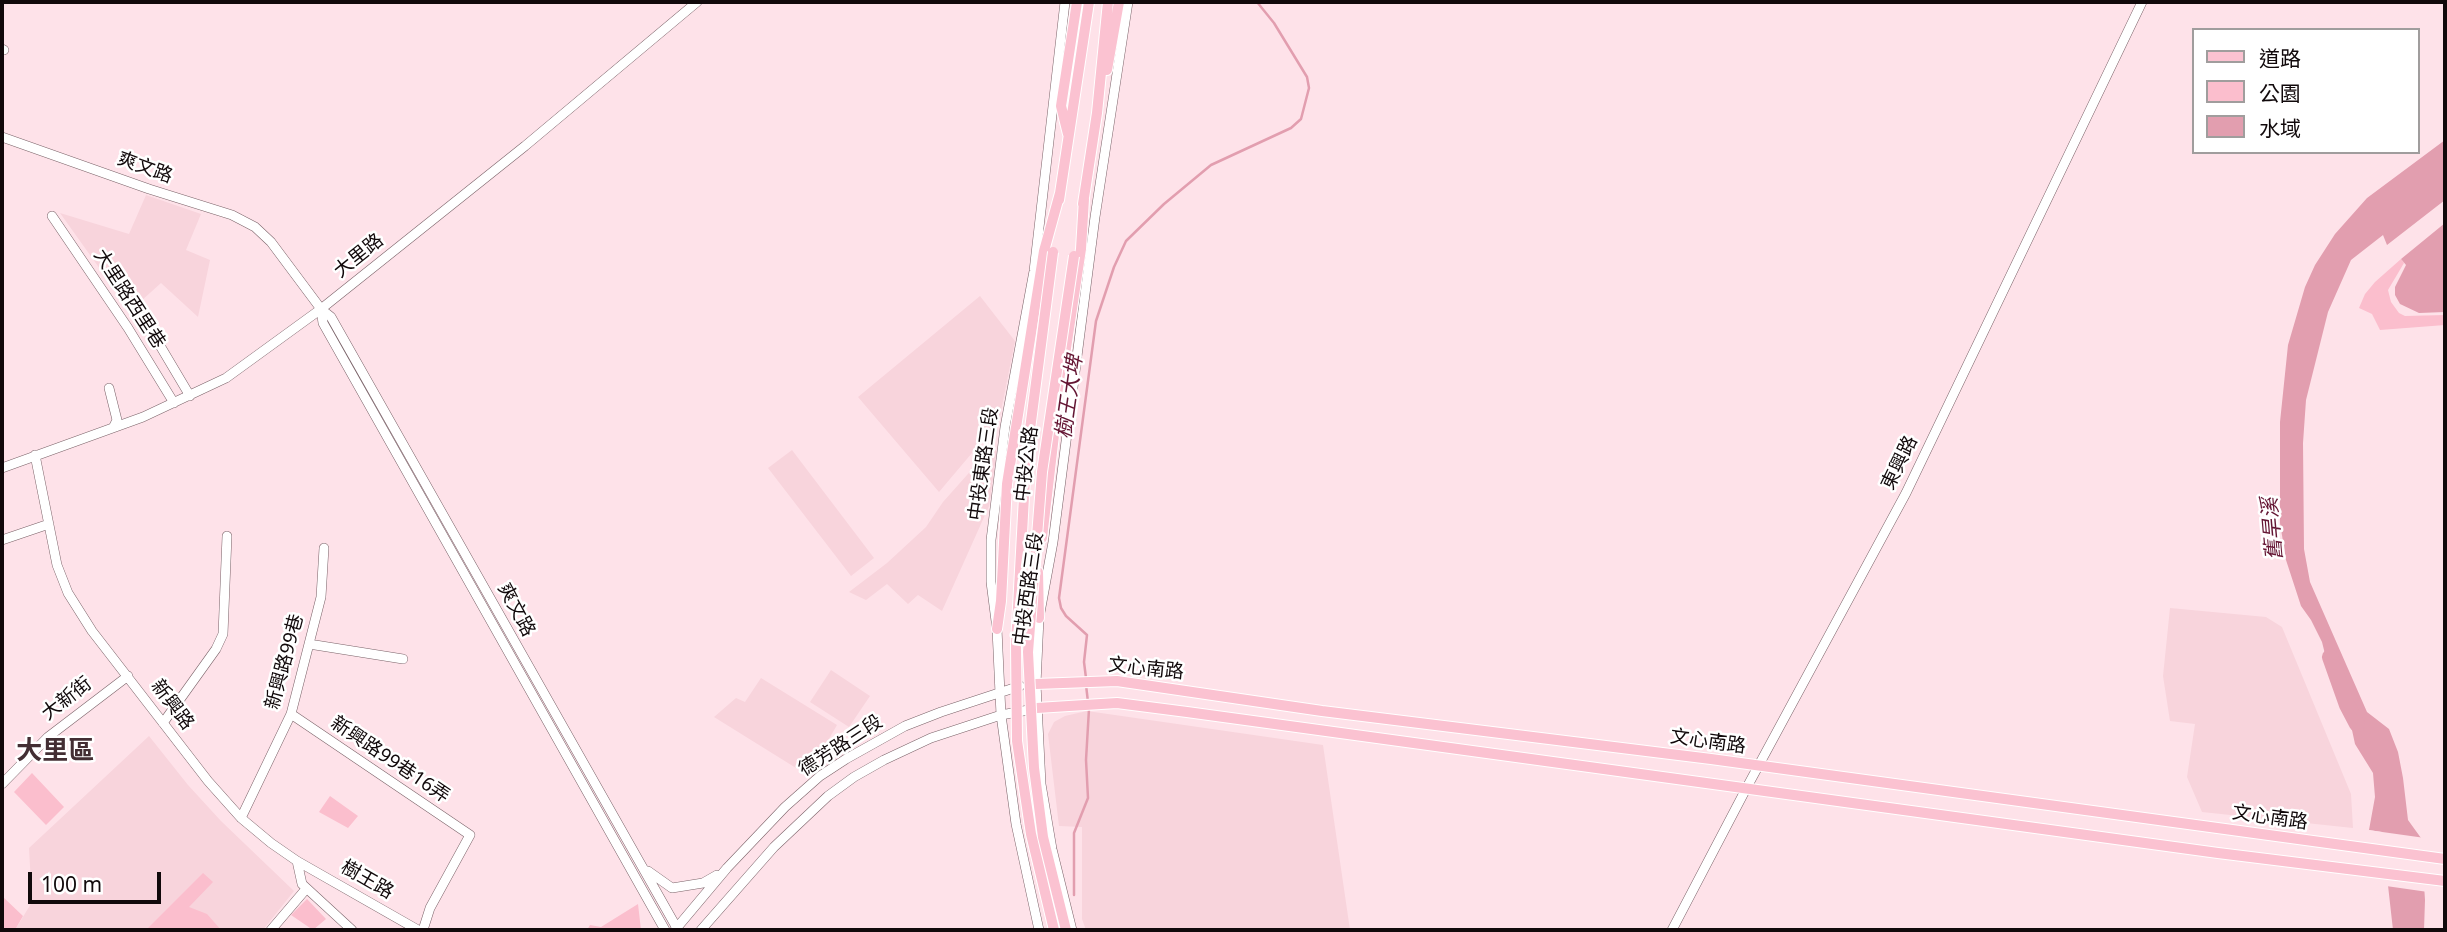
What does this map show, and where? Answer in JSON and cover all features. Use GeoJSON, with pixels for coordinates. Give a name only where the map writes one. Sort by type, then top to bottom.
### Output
{"type":"FeatureCollection","features":[{"type":"Feature","properties":{"kind":"main road"},"geometry":{"type":"LineString","coordinates":[[1070,140],[1061,106],[1077,2]]}},
{"type":"Feature","properties":{"kind":"main road","name":"中投公路"},"geometry":{"type":"LineString","coordinates":[[1066,930],[1043,837],[1034,768],[1028,652],[1042,472],[1097,113],[1108,2]]}},
{"type":"Feature","properties":{"kind":"main road"},"geometry":{"type":"LineString","coordinates":[[1097,113],[1119,2]]}},
{"type":"Feature","properties":{"kind":"main road","name":"中投公路"},"geometry":{"type":"LineString","coordinates":[[1054,930],[1031,834],[1017,741],[1016,657],[1026,460],[1060,193],[1088,7]]}},
{"type":"Feature","properties":{"kind":"main road"},"geometry":{"type":"LineString","coordinates":[[997,629],[1007,484],[1044,251],[1060,193]]}},
{"type":"Feature","properties":{"kind":"main road"},"geometry":{"type":"LineString","coordinates":[[1038,618],[1038,565],[1058,401],[1081,249],[1084,199]]}},
{"type":"Feature","properties":{"kind":"main road","name":"文心南路"},"geometry":{"type":"LineString","coordinates":[[1036,684],[1117,681],[2443,858]]}},
{"type":"Feature","properties":{"kind":"main road","name":"文心南路"},"geometry":{"type":"LineString","coordinates":[[1037,709],[1117,703],[2441,881]]}},
{"type":"Feature","properties":{"kind":"street","name":"大里路"},"geometry":{"type":"LineString","coordinates":[[2,468],[174,403],[226,378],[321,309],[525,146],[696,2]]}},
{"type":"Feature","properties":{"kind":"street","name":"中投東路三段"},"geometry":{"type":"LineString","coordinates":[[1039,930],[1016,824],[998,693],[991,540],[1005,427],[1034,271],[1065,2]]}},
{"type":"Feature","properties":{"kind":"street","name":"中投西路三段"},"geometry":{"type":"LineString","coordinates":[[1072,930],[1052,849],[1043,797],[1036,684],[1038,618],[1053,542],[1095,217],[1128,2]]}},
{"type":"Feature","properties":{"kind":"street","name":"東興路"},"geometry":{"type":"LineString","coordinates":[[1672,930],[1906,493],[2142,2]]}},
{"type":"Feature","properties":{"kind":"street","name":"爽文路"},"geometry":{"type":"LineString","coordinates":[[2,137],[245,221],[271,242],[321,309],[331,317],[677,929]]}},
{"type":"Feature","properties":{"kind":"street","name":"大里路西里巷"},"geometry":{"type":"LineString","coordinates":[[52,216],[128,328],[174,403]]}},
{"type":"Feature","properties":{"kind":"street","name":"爽文路"},"geometry":{"type":"LineString","coordinates":[[321,309],[323,323],[666,930]]}},
{"type":"Feature","properties":{"kind":"street"},"geometry":{"type":"LineString","coordinates":[[144,317],[190,396]]}},
{"type":"Feature","properties":{"kind":"street"},"geometry":{"type":"LineString","coordinates":[[109,388],[117,420],[114,426]]}},
{"type":"Feature","properties":{"kind":"street","name":"新興路"},"geometry":{"type":"LineString","coordinates":[[36,455],[59,572],[68,593],[88,624],[208,781],[262,837],[297,861]]}},
{"type":"Feature","properties":{"kind":"street"},"geometry":{"type":"LineString","coordinates":[[2,540],[49,524]]}},
{"type":"Feature","properties":{"kind":"street"},"geometry":{"type":"LineString","coordinates":[[163,723],[216,649],[223,634],[227,536]]}},
{"type":"Feature","properties":{"kind":"street","name":"新興路99巷"},"geometry":{"type":"LineString","coordinates":[[241,818],[291,714],[321,597],[324,548]]}},
{"type":"Feature","properties":{"kind":"street"},"geometry":{"type":"LineString","coordinates":[[309,644],[403,659]]}},
{"type":"Feature","properties":{"kind":"street","name":"大新街"},"geometry":{"type":"LineString","coordinates":[[2,783],[48,737],[128,676]]}},
{"type":"Feature","properties":{"kind":"street","name":"德芳路三段"},"geometry":{"type":"LineString","coordinates":[[677,929],[727,868],[785,807],[820,776],[905,726],[998,693],[1036,684]]}},
{"type":"Feature","properties":{"kind":"street","name":"德芳路三段"},"geometry":{"type":"LineString","coordinates":[[701,930],[774,847],[828,796],[884,760],[931,738],[1001,715],[1037,709]]}},
{"type":"Feature","properties":{"kind":"street","name":"新興路99巷16弄"},"geometry":{"type":"LineString","coordinates":[[291,714],[470,835],[421,930]]}},
{"type":"Feature","properties":{"kind":"street"},"geometry":{"type":"LineString","coordinates":[[297,861],[306,889],[352,930]]}},
{"type":"Feature","properties":{"kind":"street","name":"樹王路"},"geometry":{"type":"LineString","coordinates":[[297,861],[421,930]]}},
{"type":"Feature","properties":{"kind":"street"},"geometry":{"type":"LineString","coordinates":[[644,867],[672,888],[703,883],[727,868]]}},
{"type":"Feature","properties":{"kind":"street"},"geometry":{"type":"LineString","coordinates":[[271,930],[306,889]]}},
{"type":"Feature","properties":{"kind":"shaded area"},"geometry":{"type":"Polygon","coordinates":[[[146,195],[201,214],[186,250],[210,260],[198,317],[161,283],[130,311],[60,213],[129,234],[146,195]]]}},
{"type":"Feature","properties":{"kind":"shaded area"},"geometry":{"type":"Polygon","coordinates":[[[980,296],[1015,341],[999,421],[939,492],[858,397],[980,296]]]}},
{"type":"Feature","properties":{"kind":"shaded area"},"geometry":{"type":"Polygon","coordinates":[[[991,448],[997,451],[989,506],[942,611],[918,595],[908,604],[887,584],[866,600],[849,592],[887,563],[926,527],[943,502],[991,448]]]}},
{"type":"Feature","properties":{"kind":"shaded area"},"geometry":{"type":"Polygon","coordinates":[[[792,450],[874,558],[851,576],[768,468],[792,450]]]}},
{"type":"Feature","properties":{"kind":"shaded area"},"geometry":{"type":"Polygon","coordinates":[[[2170,608],[2266,617],[2282,627],[2351,794],[2353,828],[2202,812],[2187,777],[2195,724],[2170,721],[2163,676],[2170,608]]]}},
{"type":"Feature","properties":{"kind":"shaded area"},"geometry":{"type":"Polygon","coordinates":[[[831,670],[870,696],[849,727],[810,702],[831,670]]]}},
{"type":"Feature","properties":{"kind":"shaded area"},"geometry":{"type":"Polygon","coordinates":[[[761,678],[837,725],[822,751],[796,768],[714,717],[736,698],[745,702],[761,678]]]}},
{"type":"Feature","properties":{"kind":"shaded area"},"geometry":{"type":"Polygon","coordinates":[[[1087,711],[1323,745],[1350,930],[1086,930],[1082,919],[1082,827],[1059,826],[1048,734],[1054,722],[1065,716],[1087,711]]]}},
{"type":"Feature","properties":{"kind":"shaded area"},"geometry":{"type":"Polygon","coordinates":[[[149,736],[221,821],[294,891],[263,930],[15,930],[32,902],[29,848],[149,736]]]}},
{"type":"Feature","properties":{"kind":"green space"},"geometry":{"type":"Polygon","coordinates":[[[2401,259],[2404,263],[2388,290],[2391,302],[2399,313],[2405,316],[2445,315],[2445,325],[2380,330],[2372,314],[2359,308],[2365,294],[2375,282],[2401,259]]]}},
{"type":"Feature","properties":{"kind":"green space"},"geometry":{"type":"Polygon","coordinates":[[[32,773],[64,807],[46,825],[14,792],[32,773]]]}},
{"type":"Feature","properties":{"kind":"green space"},"geometry":{"type":"Polygon","coordinates":[[[330,796],[358,816],[348,828],[319,812],[330,796]]]}},
{"type":"Feature","properties":{"kind":"green space"},"geometry":{"type":"Polygon","coordinates":[[[203,873],[213,882],[189,907],[207,914],[221,930],[146,930],[203,873]]]}},
{"type":"Feature","properties":{"kind":"green space"},"geometry":{"type":"Polygon","coordinates":[[[2,896],[23,916],[15,930],[2,930],[2,896]]]}},
{"type":"Feature","properties":{"kind":"green space"},"geometry":{"type":"Polygon","coordinates":[[[307,899],[326,919],[313,930],[291,915],[307,899]]]}},
{"type":"Feature","properties":{"kind":"green space"},"geometry":{"type":"Polygon","coordinates":[[[638,904],[641,930],[587,930],[590,925],[601,927],[638,904]]]}},
{"type":"Feature","properties":{"kind":"water","name":"舊旱溪"},"geometry":{"type":"Polygon","coordinates":[[[2445,140],[2445,200],[2387,245],[2383,235],[2351,260],[2328,312],[2306,400],[2303,443],[2304,549],[2310,582],[2367,712],[2389,729],[2398,752],[2408,820],[2421,838],[2424,930],[2393,930],[2382,832],[2369,830],[2375,797],[2373,773],[2355,744],[2343,688],[2326,658],[2322,642],[2311,620],[2301,606],[2286,560],[2280,523],[2280,422],[2288,345],[2305,287],[2315,265],[2335,234],[2367,198],[2445,140]]]}},
{"type":"Feature","properties":{"kind":"water"},"geometry":{"type":"Polygon","coordinates":[[[2445,223],[2445,312],[2419,313],[2400,304],[2395,295],[2395,287],[2406,265],[2401,259],[2445,223]]]}},
{"type":"Feature","properties":{"kind":"pier"},"geometry":{"type":"Polygon","coordinates":[[[2368,830],[2425,838],[2428,892],[2386,886],[2379,835],[2368,833],[2368,830]]]}},
{"type":"Feature","properties":{"kind":"waterway","name":"樹王大埤"},"geometry":{"type":"LineString","coordinates":[[1086,678],[1084,662],[1087,635],[1066,616],[1059,598],[1096,321],[1114,267],[1126,241],[1164,204],[1211,165],[1291,128],[1301,119],[1309,88],[1307,77],[1274,23],[1257,2]]}},
{"type":"Feature","properties":{"kind":"waterway","name":"舊旱溪"},"geometry":{"type":"LineString","coordinates":[[2330,657],[2347,705],[2357,724]]}},
{"type":"Feature","properties":{"kind":"waterway","name":"樹王大埤"},"geometry":{"type":"LineString","coordinates":[[1086,685],[1088,702]]}},
{"type":"Feature","properties":{"kind":"waterway","name":"樹王大埤"},"geometry":{"type":"LineString","coordinates":[[1074,895],[1074,833],[1088,798],[1086,760],[1089,709]]}},
{"type":"Feature","properties":{"kind":"district","name":"大里區"},"geometry":{"type":"Point","coordinates":[55,752]}}]}
